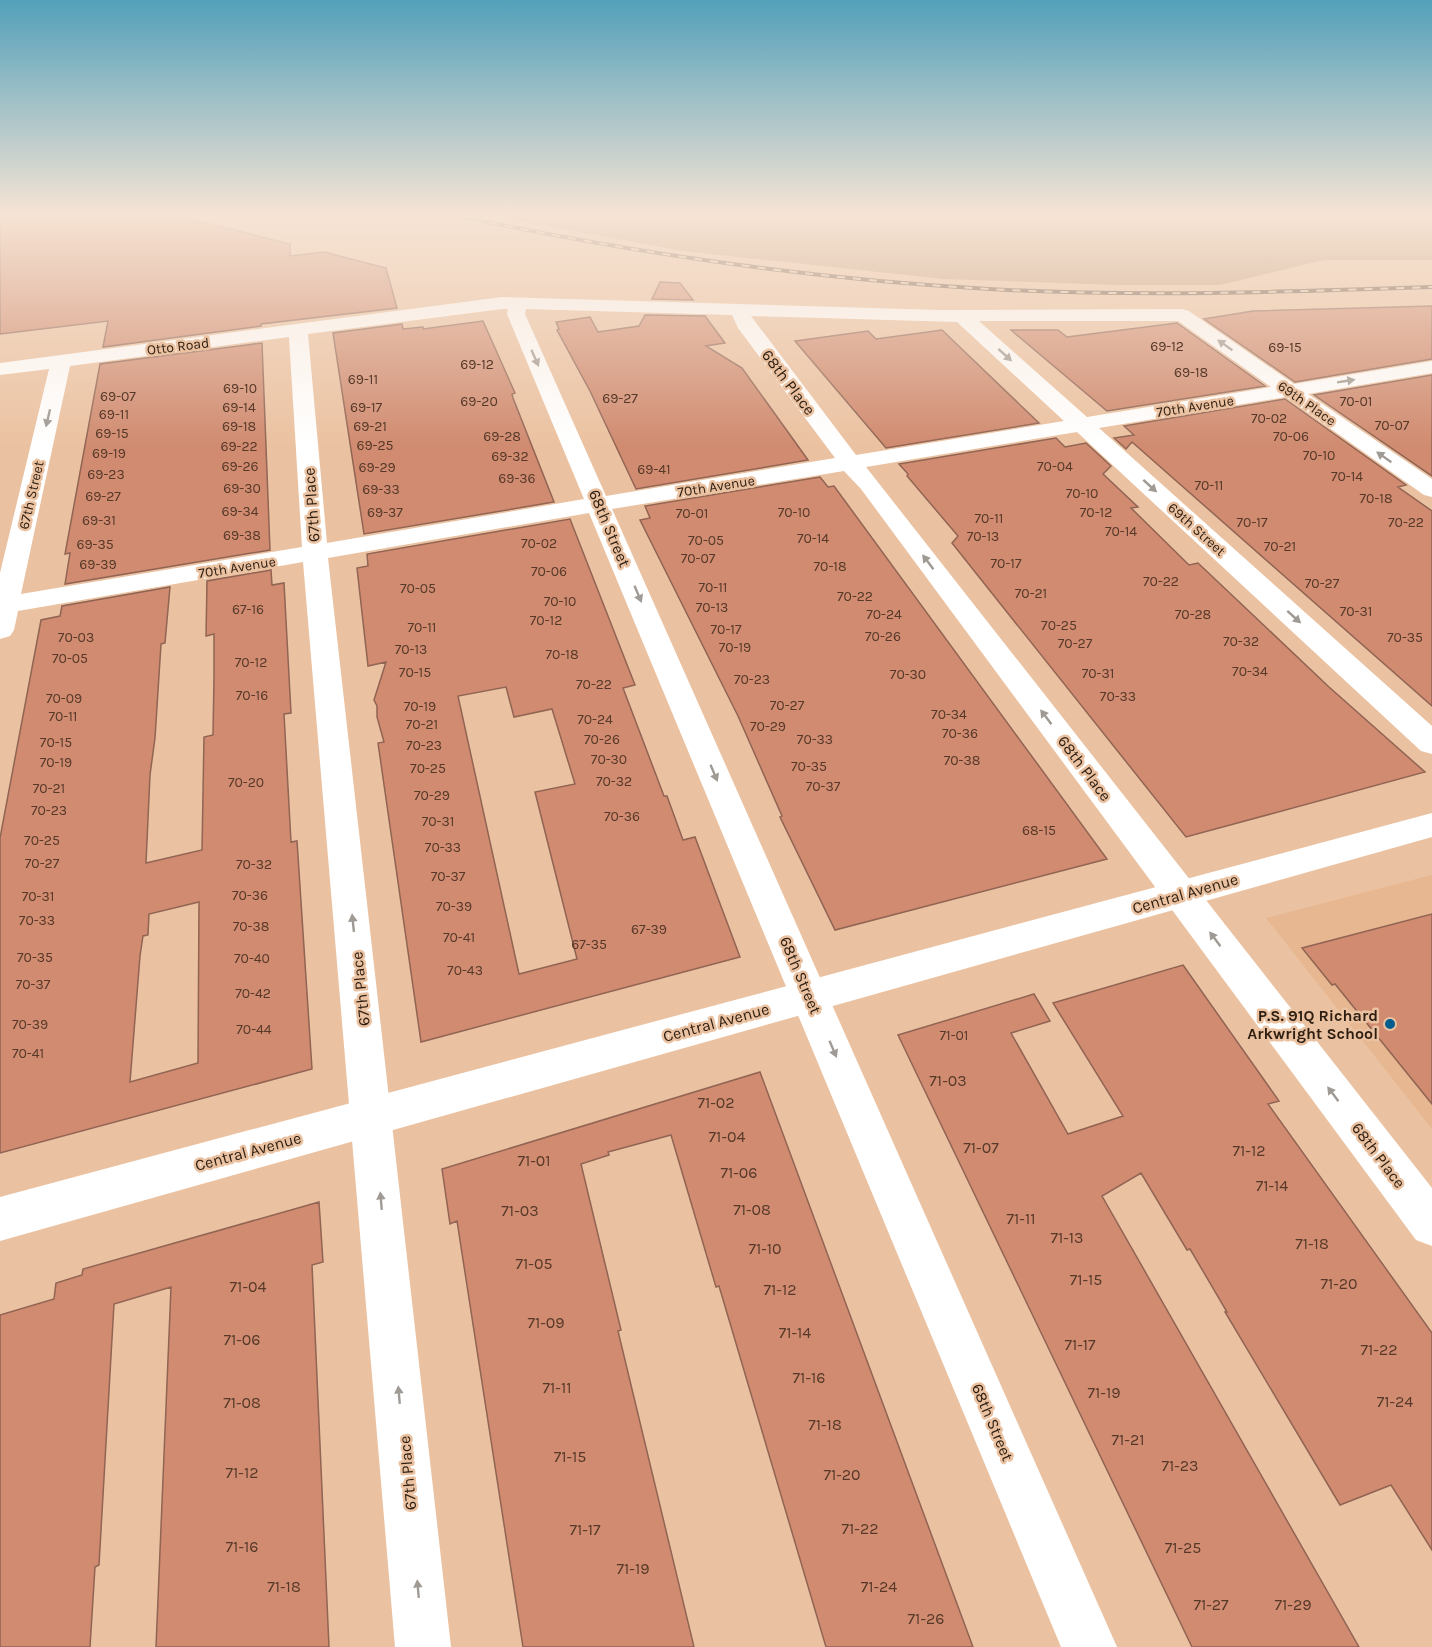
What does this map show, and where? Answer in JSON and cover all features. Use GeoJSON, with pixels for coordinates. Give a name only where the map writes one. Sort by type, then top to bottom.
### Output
{"type":"FeatureCollection","features":[{"type":"Feature","properties":{"kind":"street","name":"Otto Road"},"geometry":{"type":"LineString","coordinates":[[0,369],[488,304],[962,316],[1182,315]]}},
{"type":"Feature","properties":{"kind":"street","name":"68th Street"},"geometry":{"type":"LineString","coordinates":[[518,304],[516,314],[1089,1647]]}},
{"type":"Feature","properties":{"kind":"street","name":"68th Place"},"geometry":{"type":"LineString","coordinates":[[739,311],[743,321],[851,464],[1432,1224]]}},
{"type":"Feature","properties":{"kind":"street","name":"69th Place"},"geometry":{"type":"LineString","coordinates":[[1182,315],[1432,490]]}},
{"type":"Feature","properties":{"kind":"street","name":"69th Street"},"geometry":{"type":"LineString","coordinates":[[962,316],[1432,743]]}},
{"type":"Feature","properties":{"kind":"street","name":"67th Place"},"geometry":{"type":"LineString","coordinates":[[298,331],[315,554],[373,1117],[423,1647]]}},
{"type":"Feature","properties":{"kind":"street","name":"67th Street"},"geometry":{"type":"LineString","coordinates":[[0,630],[3,606],[62,361]]}},
{"type":"Feature","properties":{"kind":"street","name":"70th Avenue"},"geometry":{"type":"LineString","coordinates":[[3,606],[599,504],[1432,367]]}},
{"type":"Feature","properties":{"kind":"street","name":"Central Avenue"},"geometry":{"type":"LineString","coordinates":[[0,1219],[1432,825]]}},
{"type":"Feature","properties":{"kind":"shaded area","name":"P.S. 91Q Richard Arkwright School"},"geometry":{"type":"Polygon","coordinates":[[[1432,875],[1432,1129],[1266,918],[1432,875]]]}},
{"type":"Feature","properties":{"kind":"building"},"geometry":{"type":"Polygon","coordinates":[[[0,293],[393,293],[397,308],[261,324],[261,326],[103,347],[108,321],[0,334],[0,293]]]}},
{"type":"Feature","properties":{"kind":"building"},"geometry":{"type":"Polygon","coordinates":[[[655,293],[688,293],[693,300],[652,299],[655,293]]]}},
{"type":"Feature","properties":{"kind":"building"},"geometry":{"type":"Polygon","coordinates":[[[1432,306],[1432,359],[1295,382],[1204,319],[1253,311],[1432,306]]]}},
{"type":"Feature","properties":{"kind":"building"},"geometry":{"type":"Polygon","coordinates":[[[645,315],[705,316],[725,343],[706,346],[742,368],[808,460],[636,489],[590,391],[557,330],[559,329],[556,322],[590,317],[598,332],[639,326],[645,315]]]}},
{"type":"Feature","properties":{"kind":"building"},"geometry":{"type":"Polygon","coordinates":[[[483,321],[515,393],[512,394],[513,398],[554,502],[364,534],[333,333],[402,324],[403,329],[423,327],[423,329],[483,321]]]}},
{"type":"Feature","properties":{"kind":"building"},"geometry":{"type":"Polygon","coordinates":[[[1177,323],[1265,386],[1107,411],[1011,330],[1058,330],[1067,337],[1177,323]]]}},
{"type":"Feature","properties":{"kind":"building"},"geometry":{"type":"Polygon","coordinates":[[[942,330],[1039,423],[886,448],[795,341],[868,331],[876,339],[942,330]]]}},
{"type":"Feature","properties":{"kind":"building"},"geometry":{"type":"Polygon","coordinates":[[[262,343],[270,550],[65,584],[70,553],[65,554],[100,364],[262,343]]]}},
{"type":"Feature","properties":{"kind":"building"},"geometry":{"type":"Polygon","coordinates":[[[1432,375],[1432,476],[1314,395],[1432,375]]]}},
{"type":"Feature","properties":{"kind":"building"},"geometry":{"type":"Polygon","coordinates":[[[1285,399],[1406,485],[1398,487],[1432,511],[1432,706],[1132,442],[1126,449],[1114,438],[1134,435],[1124,426],[1285,399]]]}},
{"type":"Feature","properties":{"kind":"building"},"geometry":{"type":"Polygon","coordinates":[[[1056,438],[1065,447],[1086,443],[1111,466],[1103,474],[1138,507],[1131,508],[1189,565],[1198,563],[1329,687],[1425,772],[1186,837],[952,543],[958,536],[899,464],[1056,438]]]}},
{"type":"Feature","properties":{"kind":"building"},"geometry":{"type":"Polygon","coordinates":[[[820,477],[828,487],[834,486],[1107,859],[835,930],[780,817],[782,816],[738,716],[640,520],[650,518],[645,506],[820,477]]]}},
{"type":"Feature","properties":{"kind":"building"},"geometry":{"type":"Polygon","coordinates":[[[570,519],[635,685],[623,688],[664,796],[667,796],[683,840],[695,837],[740,957],[421,1042],[378,743],[384,742],[374,700],[386,662],[368,666],[357,568],[368,566],[367,554],[570,519]],[[506,687],[458,696],[519,974],[577,959],[535,792],[575,784],[552,709],[514,717],[506,687]]]}},
{"type":"Feature","properties":{"kind":"building"},"geometry":{"type":"Polygon","coordinates":[[[271,570],[272,585],[284,583],[291,713],[284,714],[291,842],[297,841],[312,1069],[0,1153],[0,838],[41,620],[60,616],[62,606],[170,587],[165,643],[161,644],[155,738],[150,775],[146,863],[202,850],[204,737],[213,735],[214,634],[206,636],[207,581],[271,570]],[[199,902],[149,914],[148,935],[143,936],[140,956],[130,1082],[198,1063],[199,902]]]}},
{"type":"Feature","properties":{"kind":"building"},"geometry":{"type":"Polygon","coordinates":[[[1432,914],[1432,1104],[1335,984],[1332,985],[1302,948],[1432,914]]]}},
{"type":"Feature","properties":{"kind":"building"},"geometry":{"type":"Polygon","coordinates":[[[1183,965],[1279,1101],[1268,1104],[1432,1333],[1432,1550],[1391,1485],[1340,1505],[1190,1249],[1187,1250],[1141,1173],[1102,1196],[1359,1647],[1192,1647],[898,1035],[1034,994],[1050,1021],[1011,1033],[1068,1134],[1123,1116],[1053,1003],[1183,965]]]}},
{"type":"Feature","properties":{"kind":"building"},"geometry":{"type":"Polygon","coordinates":[[[760,1072],[973,1647],[826,1647],[719,1286],[716,1287],[671,1135],[608,1152],[609,1155],[581,1164],[621,1330],[618,1331],[694,1647],[523,1647],[457,1221],[450,1224],[442,1169],[760,1072]]]}},
{"type":"Feature","properties":{"kind":"building"},"geometry":{"type":"Polygon","coordinates":[[[319,1202],[323,1262],[312,1265],[329,1647],[156,1647],[171,1287],[114,1304],[99,1565],[95,1567],[90,1647],[0,1647],[0,1315],[54,1299],[56,1283],[82,1275],[83,1269],[319,1202]]]}},
{"type":"Feature","properties":{"kind":"railway"},"geometry":{"type":"LineString","coordinates":[[1096,293],[1171,293]]}},
{"type":"Feature","properties":{"kind":"place","name":"P.S. 91Q Richard Arkwright School"},"geometry":{"type":"Point","coordinates":[1390,1024]}}]}
